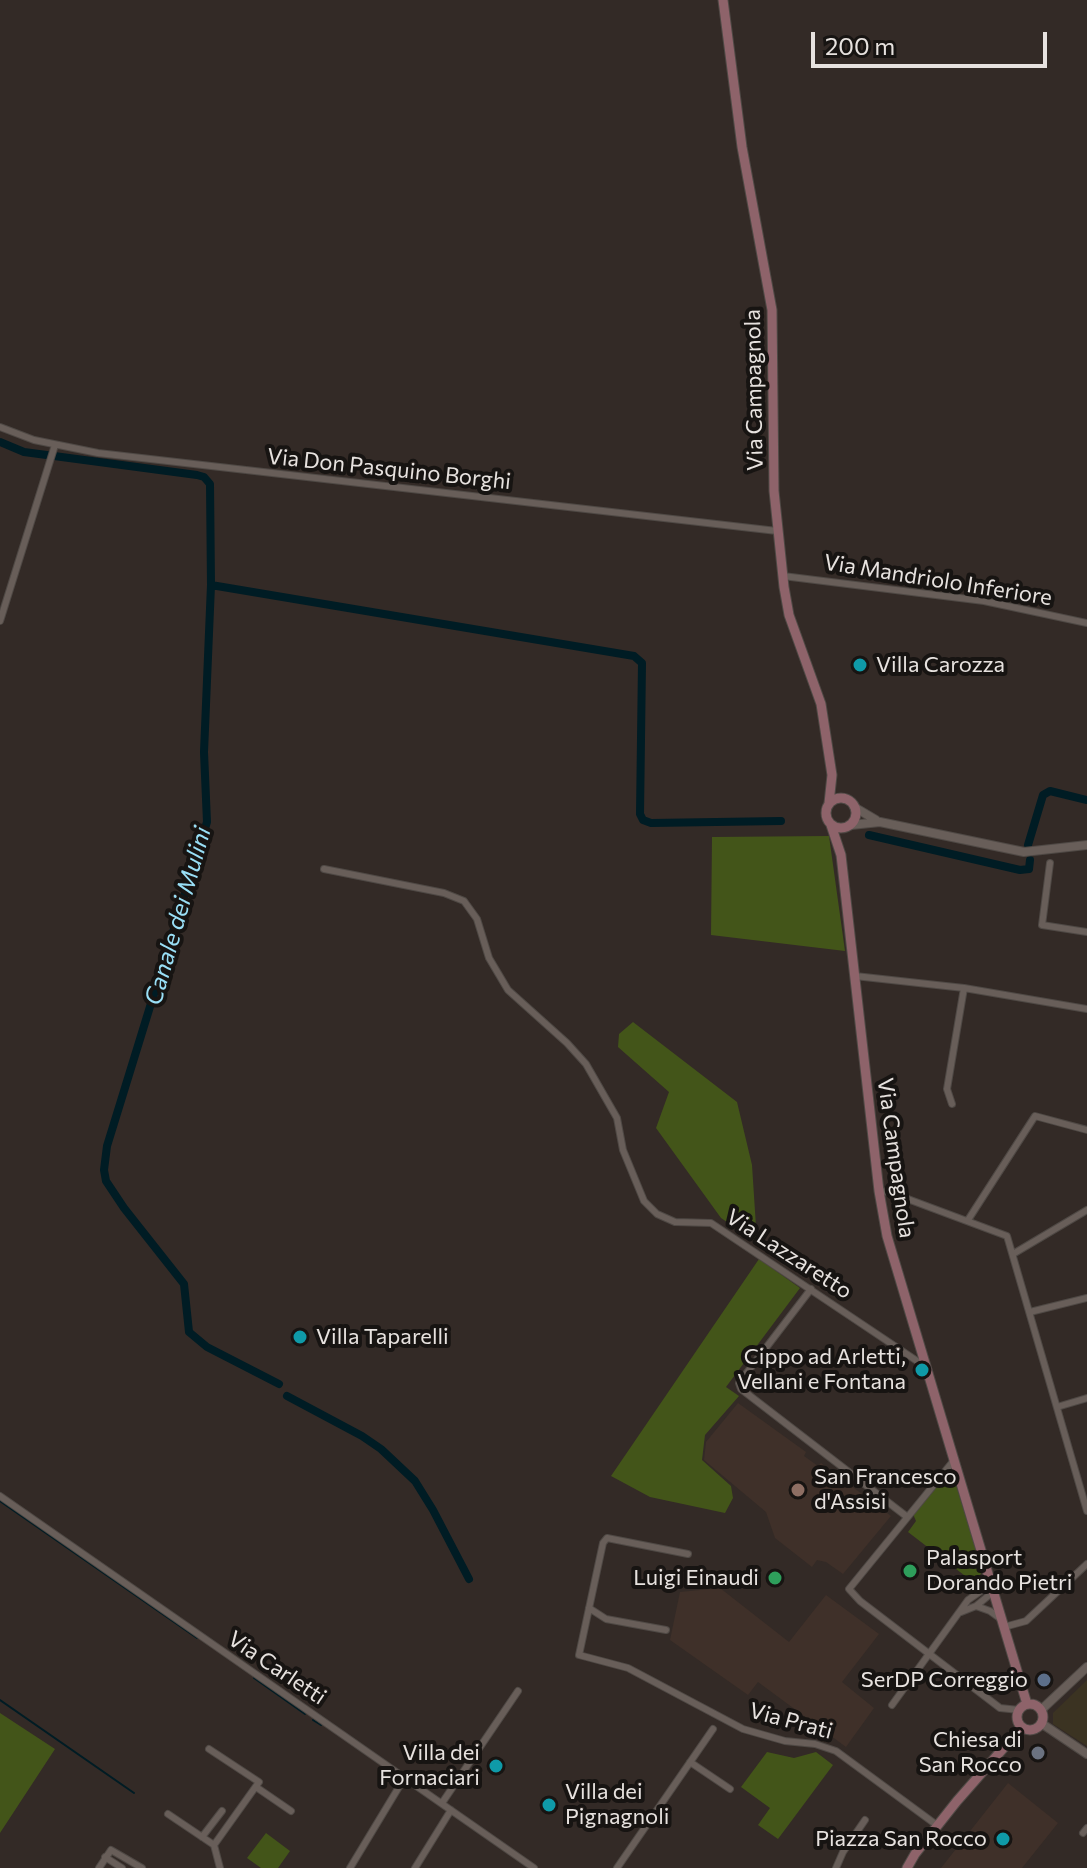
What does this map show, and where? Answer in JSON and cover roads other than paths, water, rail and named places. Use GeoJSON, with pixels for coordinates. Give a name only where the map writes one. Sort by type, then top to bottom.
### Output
{"type":"FeatureCollection","features":[{"type":"Feature","properties":{"kind":"main road","name":"Via Campagnola"},"geometry":{"type":"LineString","coordinates":[[723,0],[742,147],[772,310],[773,470],[782,576],[789,615],[821,704],[832,775],[837,789],[854,807],[855,817],[849,826],[841,855]]}},
{"type":"Feature","properties":{"kind":"main road","name":"Via Campagnola"},"geometry":{"type":"LineString","coordinates":[[832,775],[825,812],[841,855],[879,1191],[887,1236],[992,1588],[1023,1707]]}},
{"type":"Feature","properties":{"kind":"main road"},"geometry":{"type":"LineString","coordinates":[[829,803],[845,799]]}},
{"type":"Feature","properties":{"kind":"main road"},"geometry":{"type":"LineString","coordinates":[[831,825],[839,828],[849,826]]}},
{"type":"Feature","properties":{"kind":"main road"},"geometry":{"type":"LineString","coordinates":[[1036,1706],[1041,1710],[1041,1723],[1032,1729],[1022,1727],[1017,1719],[1023,1707],[1036,1706]]}},
{"type":"Feature","properties":{"kind":"main road"},"geometry":{"type":"LineString","coordinates":[[907,1868],[915,1854],[1022,1727]]}},
{"type":"Feature","properties":{"kind":"main road"},"geometry":{"type":"LineString","coordinates":[[896,1868],[915,1854]]}},
{"type":"Feature","properties":{"kind":"street","name":"Via Don Pasquino Borghi"},"geometry":{"type":"LineString","coordinates":[[0,427],[55,445],[173,463],[777,531]]}},
{"type":"Feature","properties":{"kind":"street"},"geometry":{"type":"LineString","coordinates":[[0,621],[55,445]]}},
{"type":"Feature","properties":{"kind":"street","name":"Via Mandriolo Inferiore"},"geometry":{"type":"LineString","coordinates":[[782,576],[984,601],[1087,623]]}},
{"type":"Feature","properties":{"kind":"street"},"geometry":{"type":"LineString","coordinates":[[854,807],[880,822],[1024,852],[1087,845]]}},
{"type":"Feature","properties":{"kind":"street"},"geometry":{"type":"LineString","coordinates":[[849,826],[880,822]]}},
{"type":"Feature","properties":{"kind":"street"},"geometry":{"type":"LineString","coordinates":[[1050,863],[1042,925],[1087,932]]}},
{"type":"Feature","properties":{"kind":"street","name":"Via Lazzaretto"},"geometry":{"type":"LineString","coordinates":[[324,869],[444,893],[464,901],[477,919],[489,958],[508,990],[586,1064],[617,1118],[623,1150],[644,1201],[657,1214],[675,1222],[711,1223],[926,1367]]}},
{"type":"Feature","properties":{"kind":"street"},"geometry":{"type":"LineString","coordinates":[[855,976],[964,988],[1087,1009]]}},
{"type":"Feature","properties":{"kind":"street"},"geometry":{"type":"LineString","coordinates":[[952,1104],[947,1089],[964,988]]}},
{"type":"Feature","properties":{"kind":"street"},"geometry":{"type":"LineString","coordinates":[[968,1220],[1035,1116],[1087,1130]]}},
{"type":"Feature","properties":{"kind":"street"},"geometry":{"type":"LineString","coordinates":[[879,1191],[1007,1236],[1057,1407],[1083,1482],[1087,1511]]}},
{"type":"Feature","properties":{"kind":"street"},"geometry":{"type":"LineString","coordinates":[[1013,1254],[1087,1210]]}},
{"type":"Feature","properties":{"kind":"street"},"geometry":{"type":"LineString","coordinates":[[811,1289],[739,1383],[741,1389],[906,1516]]}},
{"type":"Feature","properties":{"kind":"street"},"geometry":{"type":"LineString","coordinates":[[1030,1312],[1087,1298]]}},
{"type":"Feature","properties":{"kind":"street"},"geometry":{"type":"LineString","coordinates":[[1057,1407],[1087,1398]]}},
{"type":"Feature","properties":{"kind":"street"},"geometry":{"type":"LineString","coordinates":[[956,1464],[906,1516],[849,1589],[860,1601],[1000,1708],[1023,1707]]}},
{"type":"Feature","properties":{"kind":"street","name":"Via Carletti"},"geometry":{"type":"LineString","coordinates":[[0,1496],[534,1868]]}},
{"type":"Feature","properties":{"kind":"street"},"geometry":{"type":"LineString","coordinates":[[666,1630],[606,1619],[589,1608],[603,1543],[607,1538],[688,1554]]}},
{"type":"Feature","properties":{"kind":"street"},"geometry":{"type":"LineString","coordinates":[[976,1606],[990,1611],[1002,1623],[1026,1621],[1087,1564]]}},
{"type":"Feature","properties":{"kind":"street"},"geometry":{"type":"LineString","coordinates":[[961,1612],[976,1606],[992,1588]]}},
{"type":"Feature","properties":{"kind":"street"},"geometry":{"type":"LineString","coordinates":[[892,1705],[968,1600],[992,1588]]}},
{"type":"Feature","properties":{"kind":"street","name":"Via Prati"},"geometry":{"type":"LineString","coordinates":[[589,1608],[579,1655],[628,1668],[743,1729],[836,1751],[938,1826]]}},
{"type":"Feature","properties":{"kind":"street"},"geometry":{"type":"LineString","coordinates":[[1041,1710],[1087,1667]]}},
{"type":"Feature","properties":{"kind":"street"},"geometry":{"type":"LineString","coordinates":[[442,1803],[518,1691]]}},
{"type":"Feature","properties":{"kind":"street"},"geometry":{"type":"LineString","coordinates":[[1041,1723],[1087,1754]]}},
{"type":"Feature","properties":{"kind":"street"},"geometry":{"type":"LineString","coordinates":[[617,1868],[713,1729]]}},
{"type":"Feature","properties":{"kind":"street"},"geometry":{"type":"LineString","coordinates":[[209,1749],[259,1782],[214,1845]]}},
{"type":"Feature","properties":{"kind":"street"},"geometry":{"type":"LineString","coordinates":[[690,1762],[730,1789]]}},
{"type":"Feature","properties":{"kind":"street"},"geometry":{"type":"LineString","coordinates":[[350,1868],[405,1777]]}},
{"type":"Feature","properties":{"kind":"street"},"geometry":{"type":"LineString","coordinates":[[256,1787],[291,1811]]}},
{"type":"Feature","properties":{"kind":"street"},"geometry":{"type":"LineString","coordinates":[[415,1868],[451,1810]]}},
{"type":"Feature","properties":{"kind":"street"},"geometry":{"type":"LineString","coordinates":[[202,1837],[222,1811]]}},
{"type":"Feature","properties":{"kind":"street"},"geometry":{"type":"LineString","coordinates":[[168,1814],[214,1845],[220,1868]]}},
{"type":"Feature","properties":{"kind":"street"},"geometry":{"type":"LineString","coordinates":[[836,1868],[865,1820]]}},
{"type":"Feature","properties":{"kind":"street"},"geometry":{"type":"LineString","coordinates":[[99,1868],[111,1850],[142,1868]]}},
{"type":"Feature","properties":{"kind":"street"},"geometry":{"type":"LineString","coordinates":[[105,1857],[122,1868]]}},
{"type":"Feature","properties":{"kind":"waterway","name":"Canale dei Mulini"},"geometry":{"type":"LineString","coordinates":[[0,442],[24,452],[197,475],[210,484],[211,585],[204,752],[207,822],[107,1146],[104,1170],[106,1181],[124,1208],[184,1284],[189,1332],[207,1347],[279,1384]]}},
{"type":"Feature","properties":{"kind":"waterway"},"geometry":{"type":"LineString","coordinates":[[211,585],[634,656],[642,663],[640,814],[643,820],[651,823],[781,821]]}},
{"type":"Feature","properties":{"kind":"waterway"},"geometry":{"type":"LineString","coordinates":[[1028,845],[1043,795],[1050,791],[1087,800]]}},
{"type":"Feature","properties":{"kind":"waterway"},"geometry":{"type":"LineString","coordinates":[[869,835],[1020,870],[1029,869],[1030,860]]}},
{"type":"Feature","properties":{"kind":"waterway","name":"Canale dei Mulini"},"geometry":{"type":"LineString","coordinates":[[287,1396],[362,1436],[415,1481],[469,1579]]}},
{"type":"Feature","properties":{"kind":"waterway"},"geometry":{"type":"LineString","coordinates":[[0,1501],[197,1638]]}},
{"type":"Feature","properties":{"kind":"waterway"},"geometry":{"type":"LineString","coordinates":[[254,1678],[305,1714]]}},
{"type":"Feature","properties":{"kind":"waterway"},"geometry":{"type":"LineString","coordinates":[[0,1700],[134,1793]]}},
{"type":"Feature","properties":{"kind":"waterway"},"geometry":{"type":"LineString","coordinates":[[313,1720],[321,1725]]}},
{"type":"Feature","properties":{"kind":"place","name":"Villa Carozza"},"geometry":{"type":"Point","coordinates":[860,665]}},
{"type":"Feature","properties":{"kind":"place","name":"Villa Taparelli"},"geometry":{"type":"Point","coordinates":[300,1337]}},
{"type":"Feature","properties":{"kind":"place","name":"Cippo ad Arletti, Vellani e Fontana"},"geometry":{"type":"Point","coordinates":[922,1370]}},
{"type":"Feature","properties":{"kind":"place","name":"San Francesco d'Assisi"},"geometry":{"type":"Point","coordinates":[798,1490]}},
{"type":"Feature","properties":{"kind":"place","name":"Palasport Dorando Pietri"},"geometry":{"type":"Point","coordinates":[910,1571]}},
{"type":"Feature","properties":{"kind":"place","name":"Luigi Einaudi"},"geometry":{"type":"Point","coordinates":[775,1578]}},
{"type":"Feature","properties":{"kind":"place","name":"SerDP Correggio"},"geometry":{"type":"Point","coordinates":[1044,1680]}},
{"type":"Feature","properties":{"kind":"place","name":"Chiesa di San Rocco"},"geometry":{"type":"Point","coordinates":[1038,1753]}},
{"type":"Feature","properties":{"kind":"place","name":"Villa dei Fornaciari"},"geometry":{"type":"Point","coordinates":[496,1766]}},
{"type":"Feature","properties":{"kind":"place","name":"Villa dei Pignagnoli"},"geometry":{"type":"Point","coordinates":[549,1805]}},
{"type":"Feature","properties":{"kind":"place","name":"Piazza San Rocco"},"geometry":{"type":"Point","coordinates":[1003,1839]}}]}
